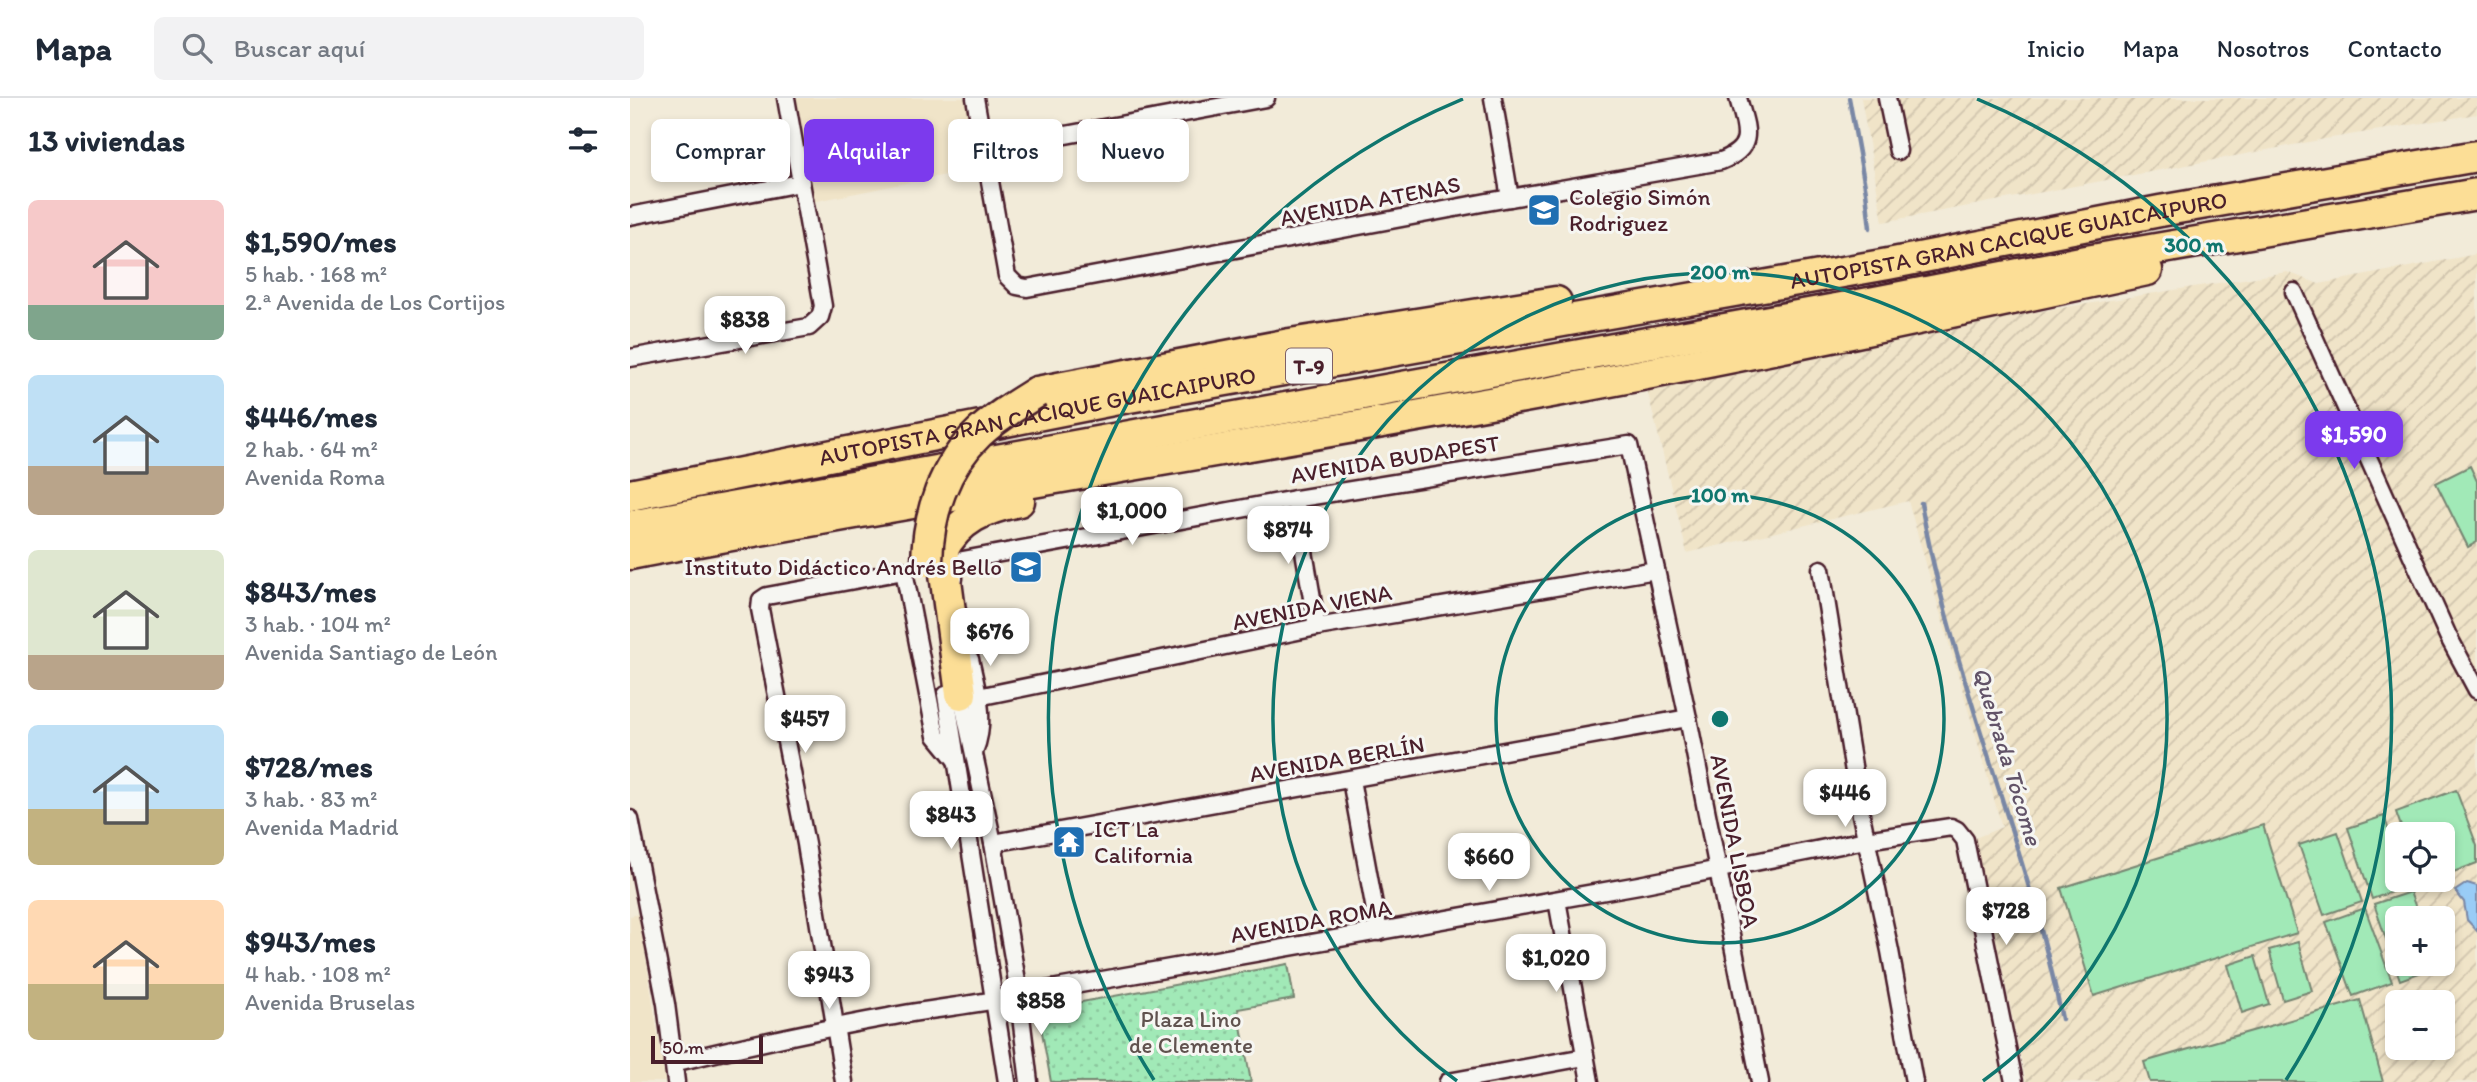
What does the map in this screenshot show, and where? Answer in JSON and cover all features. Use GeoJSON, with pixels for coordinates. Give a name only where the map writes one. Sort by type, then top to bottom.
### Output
{"type":"FeatureCollection","features":[{"type":"Feature","properties":{"kind":"highway","name":"AUTOPISTA GRAN CACIQUE GUAICAIPURO"},"geometry":{"type":"LineString","coordinates":[[630,495],[1123,398],[1888,264],[2160,211],[2477,156]]}},
{"type":"Feature","properties":{"kind":"highway","name":"AUTOPISTA GRAN CACIQUE GUAICAIPURO"},"geometry":{"type":"LineString","coordinates":[[630,526],[2336,217],[2477,194]]}},
{"type":"Feature","properties":{"kind":"highway"},"geometry":{"type":"LineString","coordinates":[[630,554],[1562,390],[1883,327],[2214,256],[2336,217]]}},
{"type":"Feature","properties":{"kind":"highway"},"geometry":{"type":"LineString","coordinates":[[962,695],[927,561],[927,539],[938,494],[960,456],[978,434],[1002,414],[1037,392],[1290,344],[1779,266],[1851,256],[1888,264]]}},
{"type":"Feature","properties":{"kind":"highway"},"geometry":{"type":"LineString","coordinates":[[962,695],[942,551],[959,526],[981,512],[999,505],[1441,419],[1562,390]]}},
{"type":"Feature","properties":{"kind":"highway"},"geometry":{"type":"LineString","coordinates":[[630,482],[733,475]]}},
{"type":"Feature","properties":{"kind":"street"},"geometry":{"type":"LineString","coordinates":[[630,358],[809,327],[820,317],[823,306],[786,98]]}},
{"type":"Feature","properties":{"kind":"street"},"geometry":{"type":"LineString","coordinates":[[975,98],[979,119]]}},
{"type":"Feature","properties":{"kind":"street"},"geometry":{"type":"LineString","coordinates":[[1063,135],[1266,98]]}},
{"type":"Feature","properties":{"kind":"street"},"geometry":{"type":"LineString","coordinates":[[1493,98],[1510,198]]}},
{"type":"Feature","properties":{"kind":"street","name":"AVENIDA ATENAS"},"geometry":{"type":"LineString","coordinates":[[990,182],[1007,276],[1017,286],[1027,288],[1721,161],[1734,156],[1743,148],[1747,136],[1738,98]]}},
{"type":"Feature","properties":{"kind":"street"},"geometry":{"type":"LineString","coordinates":[[1886,98],[1898,151]]}},
{"type":"Feature","properties":{"kind":"street"},"geometry":{"type":"LineString","coordinates":[[630,216],[800,183]]}},
{"type":"Feature","properties":{"kind":"street"},"geometry":{"type":"LineString","coordinates":[[2294,292],[2448,636],[2477,690]]}},
{"type":"Feature","properties":{"kind":"street","name":"AVENIDA BUDAPEST"},"geometry":{"type":"LineString","coordinates":[[962,695],[952,573],[954,565],[962,560],[1295,499],[1629,444]]}},
{"type":"Feature","properties":{"kind":"street","name":"AVENIDA LISBOA"},"geometry":{"type":"LineString","coordinates":[[1629,444],[1688,718],[1760,1082]]}},
{"type":"Feature","properties":{"kind":"street"},"geometry":{"type":"LineString","coordinates":[[1295,499],[1317,627]]}},
{"type":"Feature","properties":{"kind":"street"},"geometry":{"type":"LineString","coordinates":[[1821,569],[1866,840],[1914,1082]]}},
{"type":"Feature","properties":{"kind":"street","name":"AVENIDA VIENA"},"geometry":{"type":"LineString","coordinates":[[962,695],[1317,627],[1657,570]]}},
{"type":"Feature","properties":{"kind":"street"},"geometry":{"type":"LineString","coordinates":[[844,1082],[806,844],[760,609],[761,600],[767,596],[904,571],[936,736],[955,759]]}},
{"type":"Feature","properties":{"kind":"street"},"geometry":{"type":"LineString","coordinates":[[962,695],[993,843],[1029,1082]]}},
{"type":"Feature","properties":{"kind":"street"},"geometry":{"type":"LineString","coordinates":[[962,695],[955,759],[1007,1082]]}},
{"type":"Feature","properties":{"kind":"street","name":"AVENIDA BERLÍN"},"geometry":{"type":"LineString","coordinates":[[993,843],[1688,718]]}},
{"type":"Feature","properties":{"kind":"street"},"geometry":{"type":"LineString","coordinates":[[1351,780],[1379,932]]}},
{"type":"Feature","properties":{"kind":"street"},"geometry":{"type":"LineString","coordinates":[[630,819],[638,907],[666,1004],[676,1082]]}},
{"type":"Feature","properties":{"kind":"street","name":"AVENIDA ROMA"},"geometry":{"type":"LineString","coordinates":[[673,1063],[741,1046],[887,1017],[1018,997],[1557,900],[1866,840],[1951,827],[1965,840],[2014,1082]]}},
{"type":"Feature","properties":{"kind":"street"},"geometry":{"type":"LineString","coordinates":[[1557,900],[1590,1082]]}},
{"type":"Feature","properties":{"kind":"street"},"geometry":{"type":"LineString","coordinates":[[1448,1082],[1585,1057]]}},
{"type":"Feature","properties":{"kind":"shaded area"},"geometry":{"type":"Polygon","coordinates":[[[791,98],[967,98],[971,119],[948,119],[948,174],[934,177],[934,119],[804,119],[804,162],[791,98]]]}},
{"type":"Feature","properties":{"kind":"shaded area"},"geometry":{"type":"Polygon","coordinates":[[[1861,98],[2477,98],[2477,114],[2325,139],[1883,222],[1861,98]]]}},
{"type":"Feature","properties":{"kind":"shaded area"},"geometry":{"type":"Polygon","coordinates":[[[808,182],[911,182],[812,202],[808,182]]]}},
{"type":"Feature","properties":{"kind":"shaded area"},"geometry":{"type":"Polygon","coordinates":[[[2477,254],[2477,1082],[2026,1082],[1975,838],[2002,827],[1908,501],[1687,553],[1647,389],[1993,319],[2287,272],[2319,284],[2477,254]]]}},
{"type":"Feature","properties":{"kind":"shaded area"},"geometry":{"type":"Polygon","coordinates":[[[639,914],[665,1082],[630,1082],[630,916],[639,914]]]}},
{"type":"Feature","properties":{"kind":"green space"},"geometry":{"type":"Polygon","coordinates":[[[2470,466],[2477,481],[2477,542],[2468,547],[2436,483],[2470,466]]]}},
{"type":"Feature","properties":{"kind":"green space"},"geometry":{"type":"Polygon","coordinates":[[[2456,790],[2477,846],[2477,863],[2455,871],[2455,822],[2399,822],[2396,812],[2456,790]]]}},
{"type":"Feature","properties":{"kind":"green space"},"geometry":{"type":"Polygon","coordinates":[[[2384,816],[2385,892],[2391,892],[2372,899],[2348,828],[2384,816]]]}},
{"type":"Feature","properties":{"kind":"green space"},"geometry":{"type":"Polygon","coordinates":[[[2263,825],[2297,933],[2094,996],[2061,888],[2263,825]]]}},
{"type":"Feature","properties":{"kind":"green space"},"geometry":{"type":"Polygon","coordinates":[[[2338,832],[2362,902],[2324,915],[2299,845],[2338,832]]]}},
{"type":"Feature","properties":{"kind":"green space"},"geometry":{"type":"Polygon","coordinates":[[[2410,892],[2415,906],[2385,906],[2385,936],[2374,904],[2410,892]]]}},
{"type":"Feature","properties":{"kind":"green space"},"geometry":{"type":"Polygon","coordinates":[[[2365,908],[2385,963],[2385,976],[2390,976],[2392,982],[2353,996],[2326,922],[2365,908]]]}},
{"type":"Feature","properties":{"kind":"green space"},"geometry":{"type":"Polygon","coordinates":[[[2298,942],[2312,991],[2283,1000],[2269,950],[2298,942]]]}},
{"type":"Feature","properties":{"kind":"green space"},"geometry":{"type":"Polygon","coordinates":[[[2255,956],[2269,1004],[2242,1013],[2228,965],[2255,956]]]}},
{"type":"Feature","properties":{"kind":"green space","name":"Plaza Lino de Clemente"},"geometry":{"type":"Polygon","coordinates":[[[1288,964],[1294,999],[1238,1009],[1251,1082],[1051,1082],[1038,1010],[1288,964]]]}},
{"type":"Feature","properties":{"kind":"green space"},"geometry":{"type":"Polygon","coordinates":[[[2360,1000],[2383,1082],[2150,1082],[2144,1062],[2360,1000]]]}},
{"type":"Feature","properties":{"kind":"water"},"geometry":{"type":"Polygon","coordinates":[[[2467,883],[2477,886],[2477,931],[2467,920],[2464,902],[2455,891],[2467,883]]]}},
{"type":"Feature","properties":{"kind":"waterway","name":"Quebrada Tócome"},"geometry":{"type":"LineString","coordinates":[[1849,98],[1870,228]]}},
{"type":"Feature","properties":{"kind":"waterway","name":"Quebrada Tócome"},"geometry":{"type":"LineString","coordinates":[[1921,503],[1951,633],[2030,889],[2062,1019]]}},
{"type":"Feature","properties":{"kind":"place","name":"Colegio Simón Rodriguez"},"geometry":{"type":"Point","coordinates":[1544,210]}},
{"type":"Feature","properties":{"kind":"place","name":"Instituto Didáctico Andrés Bello"},"geometry":{"type":"Point","coordinates":[1026,567]}},
{"type":"Feature","properties":{"kind":"place","name":"ICT La California"},"geometry":{"type":"Point","coordinates":[1069,842]}}]}
